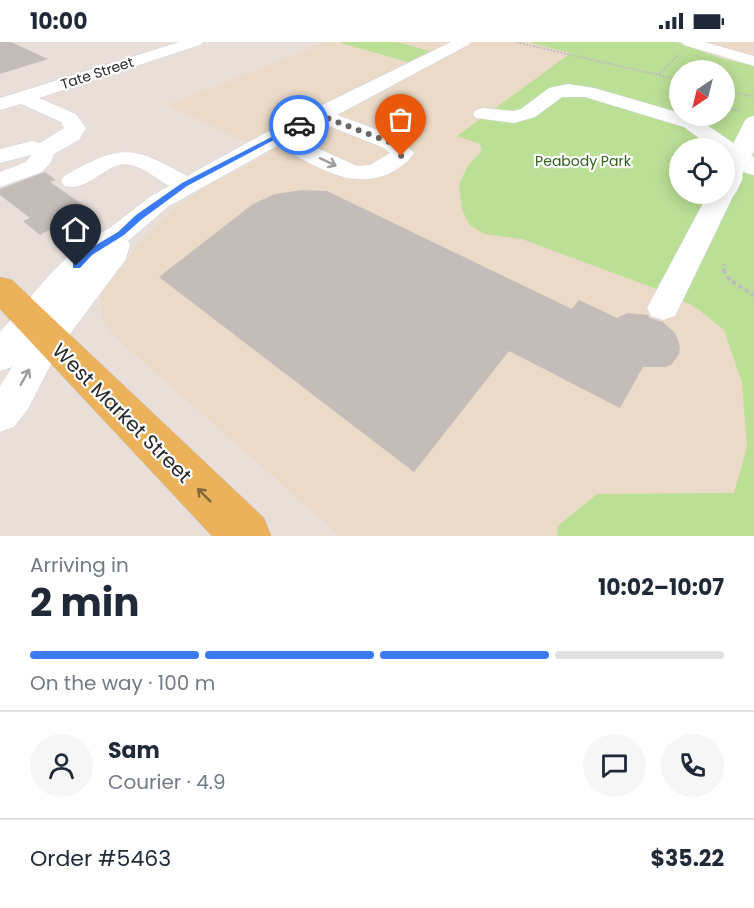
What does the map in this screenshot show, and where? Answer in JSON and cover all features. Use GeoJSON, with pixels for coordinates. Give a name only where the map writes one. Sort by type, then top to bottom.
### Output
{"type":"FeatureCollection","features":[{"type":"Feature","properties":{"kind":"main road","name":"West Market Street"},"geometry":{"type":"LineString","coordinates":[[0,288],[246,536]]}},
{"type":"Feature","properties":{"kind":"street","name":"Tate Street"},"geometry":{"type":"LineString","coordinates":[[0,104],[195,42]]}},
{"type":"Feature","properties":{"kind":"street"},"geometry":{"type":"LineString","coordinates":[[0,357],[38,328],[111,259],[121,233],[139,217],[184,185],[463,42]]}},
{"type":"Feature","properties":{"kind":"street"},"geometry":{"type":"LineString","coordinates":[[685,48],[754,61]]}},
{"type":"Feature","properties":{"kind":"street"},"geometry":{"type":"LineString","coordinates":[[483,114],[503,118],[522,115],[556,92],[586,84],[650,102],[691,123],[746,163]]}},
{"type":"Feature","properties":{"kind":"street"},"geometry":{"type":"LineString","coordinates":[[0,156],[32,148],[43,151],[71,135],[75,128],[69,118],[22,97]]}},
{"type":"Feature","properties":{"kind":"street"},"geometry":{"type":"LineString","coordinates":[[275,137],[352,173],[360,174],[375,172],[403,153],[392,143],[319,115]]}},
{"type":"Feature","properties":{"kind":"street"},"geometry":{"type":"LineString","coordinates":[[0,144],[69,118]]}},
{"type":"Feature","properties":{"kind":"street"},"geometry":{"type":"LineString","coordinates":[[735,174],[746,163],[754,127]]}},
{"type":"Feature","properties":{"kind":"street"},"geometry":{"type":"LineString","coordinates":[[0,180],[34,167],[42,161],[43,151]]}},
{"type":"Feature","properties":{"kind":"street"},"geometry":{"type":"LineString","coordinates":[[74,181],[102,164],[122,156],[139,159],[184,185]]}},
{"type":"Feature","properties":{"kind":"street"},"geometry":{"type":"LineString","coordinates":[[663,308],[716,204]]}},
{"type":"Feature","properties":{"kind":"street"},"geometry":{"type":"LineString","coordinates":[[0,415],[14,397],[38,328]]}},
{"type":"Feature","properties":{"kind":"path"},"geometry":{"type":"LineString","coordinates":[[516,42],[669,78]]}},
{"type":"Feature","properties":{"kind":"path"},"geometry":{"type":"LineString","coordinates":[[658,75],[685,48]]}},
{"type":"Feature","properties":{"kind":"path"},"geometry":{"type":"LineString","coordinates":[[735,93],[754,97]]}},
{"type":"Feature","properties":{"kind":"path"},"geometry":{"type":"LineString","coordinates":[[724,264],[723,271],[730,280],[754,296]]}},
{"type":"Feature","properties":{"kind":"shaded area"},"geometry":{"type":"Polygon","coordinates":[[[327,42],[754,42],[754,536],[340,536],[113,335],[101,314],[101,294],[137,246],[170,212],[204,188],[270,153],[167,105],[327,42]]]}},
{"type":"Feature","properties":{"kind":"green space"},"geometry":{"type":"Polygon","coordinates":[[[397,42],[430,51],[408,62],[341,43],[397,42]]]}},
{"type":"Feature","properties":{"kind":"green space","name":"Peabody Park"},"geometry":{"type":"Polygon","coordinates":[[[676,42],[728,60],[669,60],[669,126],[735,126],[735,62],[754,66],[754,536],[557,536],[558,526],[597,494],[734,493],[747,447],[742,383],[724,330],[698,309],[670,294],[522,239],[484,234],[469,224],[462,209],[459,185],[467,167],[482,150],[480,144],[457,136],[571,53],[531,43],[676,42]]]}},
{"type":"Feature","properties":{"kind":"building"},"geometry":{"type":"Polygon","coordinates":[[[0,42],[11,42],[48,59],[0,74],[0,42]]]}},
{"type":"Feature","properties":{"kind":"building"},"geometry":{"type":"Polygon","coordinates":[[[45,172],[56,180],[50,182],[89,209],[40,235],[23,221],[30,218],[0,195],[0,189],[45,172]]]}},
{"type":"Feature","properties":{"kind":"building"},"geometry":{"type":"Polygon","coordinates":[[[302,190],[327,191],[572,309],[579,300],[617,318],[628,313],[648,315],[650,318],[663,322],[675,333],[680,346],[679,354],[671,365],[643,367],[620,408],[509,351],[414,472],[159,277],[253,204],[275,194],[302,190]]]}},
{"type":"Feature","properties":{"kind":"way so far"},"geometry":{"type":"LineString","coordinates":[[299,125],[319,115],[392,143],[400,148],[403,153],[401,156]]}},
{"type":"Feature","properties":{"kind":"route"},"geometry":{"type":"LineString","coordinates":[[76,266],[89,253],[121,233],[160,201],[184,185],[299,125]]}}]}
